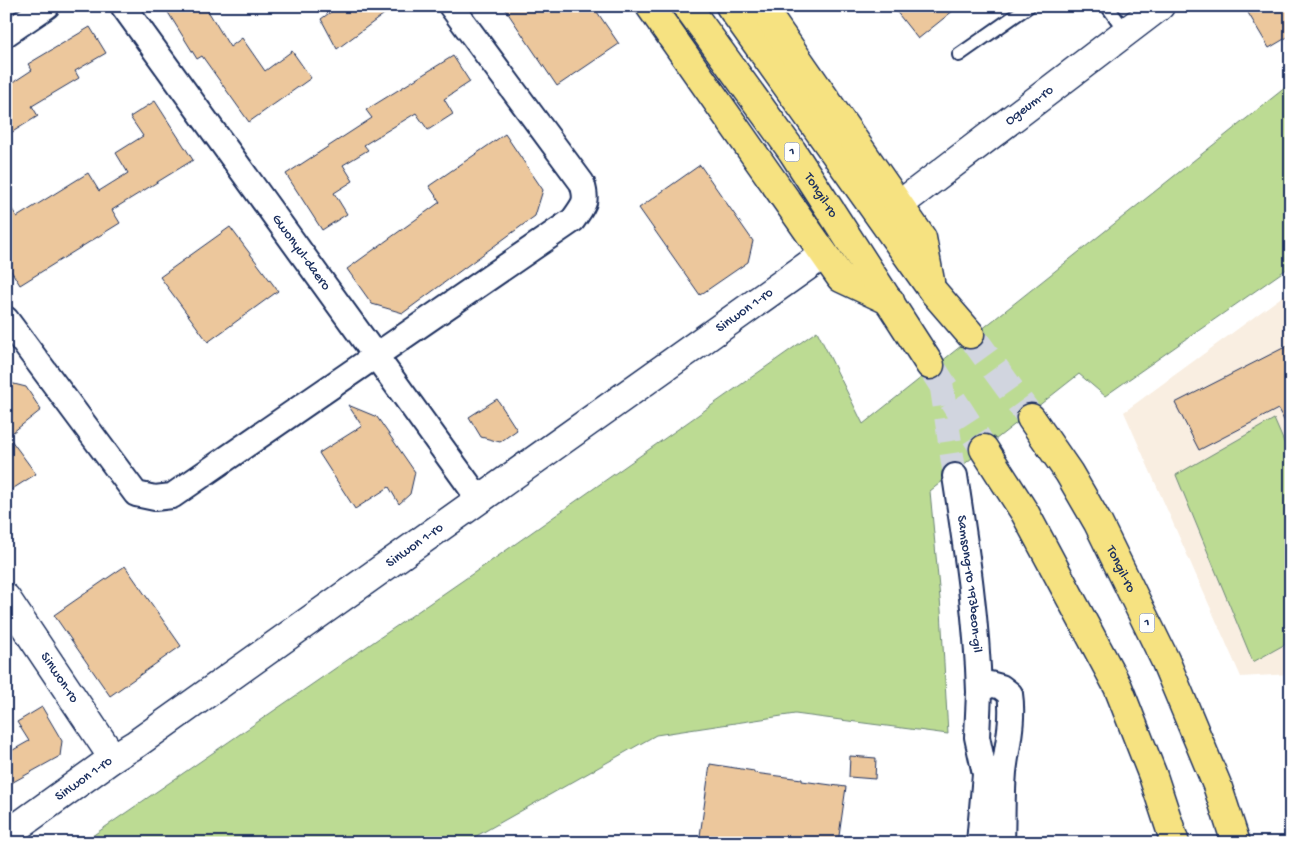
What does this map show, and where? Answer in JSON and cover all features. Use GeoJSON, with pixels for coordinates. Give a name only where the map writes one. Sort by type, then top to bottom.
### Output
{"type":"FeatureCollection","features":[{"type":"Feature","properties":{"kind":"main road"},"geometry":{"type":"LineString","coordinates":[[650,6],[841,278],[890,301]]}},
{"type":"Feature","properties":{"kind":"main road","name":"Tongil-ro"},"geometry":{"type":"LineString","coordinates":[[687,6],[792,152],[930,365]]}},
{"type":"Feature","properties":{"kind":"main road"},"geometry":{"type":"LineString","coordinates":[[730,6],[932,290],[970,334]]}},
{"type":"Feature","properties":{"kind":"main road"},"geometry":{"type":"LineString","coordinates":[[761,6],[922,238],[932,290]]}},
{"type":"Feature","properties":{"kind":"main road","name":"Tongil-ro"},"geometry":{"type":"LineString","coordinates":[[1031,418],[1069,473],[1098,523],[1161,652],[1217,785],[1236,843]]}},
{"type":"Feature","properties":{"kind":"main road"},"geometry":{"type":"LineString","coordinates":[[984,449],[1025,513],[1118,687],[1175,843]]}},
{"type":"Feature","properties":{"kind":"street"},"geometry":{"type":"LineString","coordinates":[[6,34],[47,6]]}},
{"type":"Feature","properties":{"kind":"street","name":"Gwonyul-daero"},"geometry":{"type":"LineString","coordinates":[[123,6],[479,499]]}},
{"type":"Feature","properties":{"kind":"street"},"geometry":{"type":"LineString","coordinates":[[8,327],[136,494],[155,498],[172,496],[573,220],[583,206],[585,194],[582,182],[451,6]]}},
{"type":"Feature","properties":{"kind":"street","name":"Ogeum-ro"},"geometry":{"type":"LineString","coordinates":[[899,205],[1160,6]]}},
{"type":"Feature","properties":{"kind":"street","name":"Sinwon 1-ro"},"geometry":{"type":"LineString","coordinates":[[6,836],[113,758],[136,744],[824,254]]}},
{"type":"Feature","properties":{"kind":"street","name":"Samsong-ro 193beon-gil"},"geometry":{"type":"LineString","coordinates":[[955,476],[969,564],[978,653],[977,737],[985,774],[979,843]]}},
{"type":"Feature","properties":{"kind":"street","name":"Sinwon-ro"},"geometry":{"type":"LineString","coordinates":[[6,598],[113,758]]}},
{"type":"Feature","properties":{"kind":"street"},"geometry":{"type":"LineString","coordinates":[[979,692],[990,684],[1002,687],[1010,694],[1010,737],[1004,772],[1002,843]]}},
{"type":"Feature","properties":{"kind":"lane"},"geometry":{"type":"LineString","coordinates":[[959,54],[1029,6]]}},
{"type":"Feature","properties":{"kind":"lane"},"geometry":{"type":"LineString","coordinates":[[1107,6],[1126,32]]}},
{"type":"Feature","properties":{"kind":"shaded area"},"geometry":{"type":"Polygon","coordinates":[[[1291,290],[1291,674],[1241,677],[1124,412],[1291,290]]]}},
{"type":"Feature","properties":{"kind":"green space"},"geometry":{"type":"Polygon","coordinates":[[[1291,83],[1291,266],[1105,396],[1079,374],[930,491],[941,610],[948,734],[795,714],[656,735],[464,843],[82,843],[491,561],[817,331],[863,424],[1291,83]]]}},
{"type":"Feature","properties":{"kind":"green space"},"geometry":{"type":"Polygon","coordinates":[[[1274,419],[1291,458],[1291,641],[1253,662],[1176,475],[1274,419]]]}},
{"type":"Feature","properties":{"kind":"building"},"geometry":{"type":"Polygon","coordinates":[[[164,6],[205,6],[230,47],[242,38],[265,71],[292,51],[311,78],[249,122],[202,56],[197,59],[164,6]]]}},
{"type":"Feature","properties":{"kind":"building"},"geometry":{"type":"Polygon","coordinates":[[[339,6],[395,6],[337,49],[321,19],[339,6]]]}},
{"type":"Feature","properties":{"kind":"building"},"geometry":{"type":"Polygon","coordinates":[[[503,6],[593,6],[619,44],[557,86],[503,6]]]}},
{"type":"Feature","properties":{"kind":"building"},"geometry":{"type":"Polygon","coordinates":[[[892,6],[959,6],[918,39],[892,6]]]}},
{"type":"Feature","properties":{"kind":"building"},"geometry":{"type":"Polygon","coordinates":[[[1244,6],[1291,6],[1291,35],[1269,48],[1244,6]]]}},
{"type":"Feature","properties":{"kind":"building"},"geometry":{"type":"Polygon","coordinates":[[[90,27],[106,53],[75,71],[79,78],[32,106],[38,116],[6,136],[6,87],[32,70],[28,64],[90,27]]]}},
{"type":"Feature","properties":{"kind":"building"},"geometry":{"type":"Polygon","coordinates":[[[453,56],[470,82],[444,99],[453,114],[428,130],[416,113],[364,145],[368,150],[343,165],[353,181],[334,193],[347,214],[322,230],[286,174],[372,118],[366,110],[453,56]]]}},
{"type":"Feature","properties":{"kind":"building"},"geometry":{"type":"Polygon","coordinates":[[[155,101],[193,160],[112,210],[120,223],[20,285],[6,263],[6,200],[17,217],[88,173],[99,191],[128,173],[116,153],[143,136],[130,117],[155,101]]]}},
{"type":"Feature","properties":{"kind":"building"},"geometry":{"type":"Polygon","coordinates":[[[505,134],[543,190],[535,216],[403,313],[372,304],[347,269],[440,202],[429,186],[505,134]]]}},
{"type":"Feature","properties":{"kind":"building"},"geometry":{"type":"Polygon","coordinates":[[[700,165],[753,241],[748,262],[700,295],[639,208],[700,165]]]}},
{"type":"Feature","properties":{"kind":"building"},"geometry":{"type":"Polygon","coordinates":[[[230,227],[278,291],[208,342],[160,277],[230,227]]]}},
{"type":"Feature","properties":{"kind":"building"},"geometry":{"type":"Polygon","coordinates":[[[1291,344],[1291,433],[1278,409],[1199,450],[1175,403],[1291,344]]]}},
{"type":"Feature","properties":{"kind":"building"},"geometry":{"type":"Polygon","coordinates":[[[6,382],[26,387],[41,410],[8,436],[36,474],[6,493],[6,382]]]}},
{"type":"Feature","properties":{"kind":"building"},"geometry":{"type":"Polygon","coordinates":[[[497,399],[517,430],[500,442],[481,437],[469,417],[497,399]]]}},
{"type":"Feature","properties":{"kind":"building"},"geometry":{"type":"Polygon","coordinates":[[[348,405],[377,417],[415,472],[410,494],[399,504],[389,487],[355,509],[319,453],[362,426],[348,405]]]}},
{"type":"Feature","properties":{"kind":"building"},"geometry":{"type":"Polygon","coordinates":[[[125,566],[181,646],[110,696],[54,615],[125,566]]]}},
{"type":"Feature","properties":{"kind":"building"},"geometry":{"type":"Polygon","coordinates":[[[42,707],[62,741],[60,756],[6,786],[6,754],[29,741],[17,722],[42,707]]]}},
{"type":"Feature","properties":{"kind":"building"},"geometry":{"type":"Polygon","coordinates":[[[850,756],[876,758],[875,779],[849,777],[850,756]]]}},
{"type":"Feature","properties":{"kind":"building"},"geometry":{"type":"Polygon","coordinates":[[[710,764],[754,771],[754,773],[846,787],[838,843],[699,843],[710,764]]]}},
{"type":"Feature","properties":{"kind":"tunnel"},"geometry":{"type":"LineString","coordinates":[[970,334],[1031,418]]}},
{"type":"Feature","properties":{"kind":"tunnel"},"geometry":{"type":"LineString","coordinates":[[930,365],[984,449]]}},
{"type":"Feature","properties":{"kind":"tunnel"},"geometry":{"type":"LineString","coordinates":[[941,382],[955,476]]}}]}
